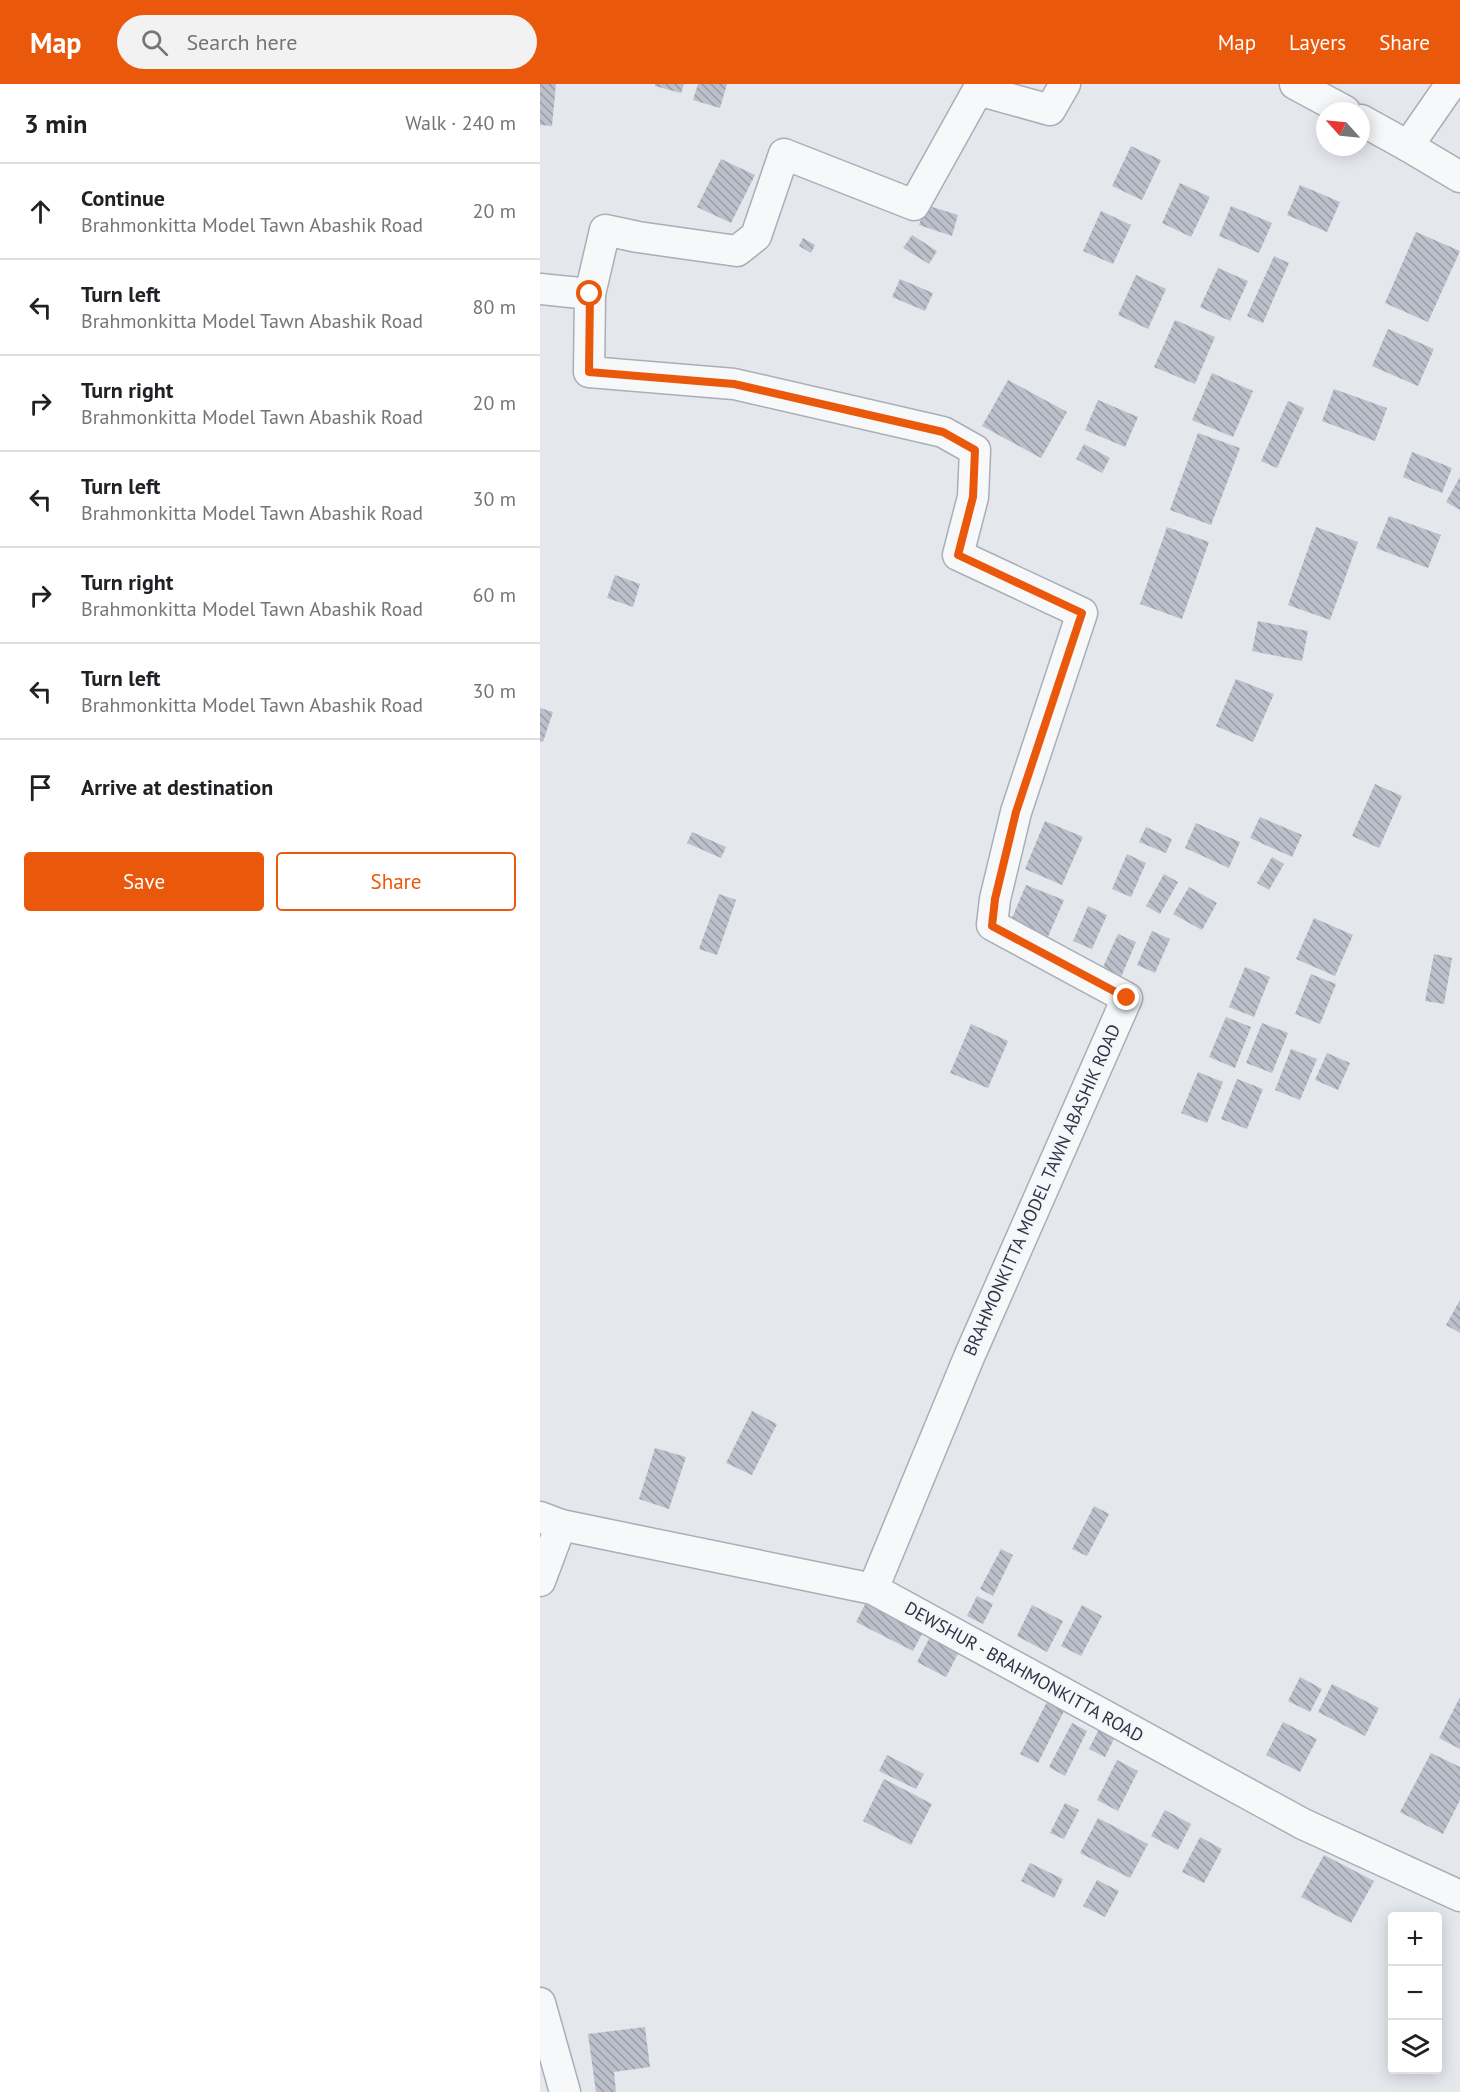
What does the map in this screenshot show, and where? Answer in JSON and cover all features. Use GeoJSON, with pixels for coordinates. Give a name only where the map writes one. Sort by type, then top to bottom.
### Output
{"type":"FeatureCollection","features":[{"type":"Feature","properties":{"kind":"street","name":"BRAHMONKITTA MODEL TAWN ABASHIK ROAD"},"geometry":{"type":"LineString","coordinates":[[873,1589],[969,1357],[1127,998],[992,926],[995,899],[1016,812],[1082,613],[958,555],[973,497],[975,450],[943,432],[734,384],[589,372],[590,294],[605,230],[737,251],[756,236],[784,154],[914,205],[978,90],[1050,110],[1065,84]]}},
{"type":"Feature","properties":{"kind":"street"},"geometry":{"type":"LineString","coordinates":[[1295,84],[1328,102]]}},
{"type":"Feature","properties":{"kind":"street"},"geometry":{"type":"LineString","coordinates":[[1408,146],[1451,84]]}},
{"type":"Feature","properties":{"kind":"street"},"geometry":{"type":"LineString","coordinates":[[1370,125],[1460,177]]}},
{"type":"Feature","properties":{"kind":"street"},"geometry":{"type":"LineString","coordinates":[[540,289],[590,294]]}},
{"type":"Feature","properties":{"kind":"street"},"geometry":{"type":"LineString","coordinates":[[540,1581],[550,1521]]}},
{"type":"Feature","properties":{"kind":"street","name":"DEWSHUR - BRAHMONKITTA ROAD"},"geometry":{"type":"LineString","coordinates":[[550,1521],[873,1589],[1303,1824],[1460,1896]]}},
{"type":"Feature","properties":{"kind":"street"},"geometry":{"type":"LineString","coordinates":[[540,2003],[565,2092]]}},
{"type":"Feature","properties":{"kind":"building"},"geometry":{"type":"Polygon","coordinates":[[[540,84],[556,84],[552,126],[540,125],[540,84]]]}},
{"type":"Feature","properties":{"kind":"building"},"geometry":{"type":"Polygon","coordinates":[[[655,84],[684,84],[681,93],[655,86],[655,84]]]}},
{"type":"Feature","properties":{"kind":"building"},"geometry":{"type":"Polygon","coordinates":[[[698,84],[727,84],[720,108],[693,100],[698,84]]]}},
{"type":"Feature","properties":{"kind":"building"},"geometry":{"type":"Polygon","coordinates":[[[1131,146],[1161,160],[1142,200],[1112,186],[1131,146]]]}},
{"type":"Feature","properties":{"kind":"building"},"geometry":{"type":"Polygon","coordinates":[[[721,159],[755,175],[731,223],[697,207],[721,159]]]}},
{"type":"Feature","properties":{"kind":"building"},"geometry":{"type":"Polygon","coordinates":[[[1180,183],[1210,197],[1191,237],[1162,223],[1180,183]]]}},
{"type":"Feature","properties":{"kind":"building"},"geometry":{"type":"Polygon","coordinates":[[[1300,185],[1340,202],[1327,232],[1287,215],[1300,185]]]}},
{"type":"Feature","properties":{"kind":"building"},"geometry":{"type":"Polygon","coordinates":[[[926,205],[958,215],[952,236],[919,225],[926,205]]]}},
{"type":"Feature","properties":{"kind":"building"},"geometry":{"type":"Polygon","coordinates":[[[1231,206],[1272,223],[1259,253],[1219,236],[1231,206]]]}},
{"type":"Feature","properties":{"kind":"building"},"geometry":{"type":"Polygon","coordinates":[[[1101,211],[1131,225],[1113,264],[1083,251],[1101,211]]]}},
{"type":"Feature","properties":{"kind":"building"},"geometry":{"type":"Polygon","coordinates":[[[1416,232],[1460,251],[1428,322],[1385,303],[1416,232]]]}},
{"type":"Feature","properties":{"kind":"building"},"geometry":{"type":"Polygon","coordinates":[[[912,235],[937,251],[929,264],[903,248],[912,235]]]}},
{"type":"Feature","properties":{"kind":"building"},"geometry":{"type":"Polygon","coordinates":[[[803,238],[815,245],[811,253],[799,246],[803,238]]]}},
{"type":"Feature","properties":{"kind":"building"},"geometry":{"type":"Polygon","coordinates":[[[1274,256],[1289,263],[1263,323],[1247,316],[1274,256]]]}},
{"type":"Feature","properties":{"kind":"building"},"geometry":{"type":"Polygon","coordinates":[[[1218,268],[1248,281],[1230,321],[1200,307],[1218,268]]]}},
{"type":"Feature","properties":{"kind":"building"},"geometry":{"type":"Polygon","coordinates":[[[1136,275],[1166,289],[1148,329],[1118,315],[1136,275]]]}},
{"type":"Feature","properties":{"kind":"building"},"geometry":{"type":"Polygon","coordinates":[[[900,279],[933,293],[925,311],[892,297],[900,279]]]}},
{"type":"Feature","properties":{"kind":"building"},"geometry":{"type":"Polygon","coordinates":[[[1175,320],[1215,337],[1195,384],[1154,367],[1175,320]]]}},
{"type":"Feature","properties":{"kind":"building"},"geometry":{"type":"Polygon","coordinates":[[[1388,329],[1434,349],[1418,386],[1372,366],[1388,329]]]}},
{"type":"Feature","properties":{"kind":"building"},"geometry":{"type":"Polygon","coordinates":[[[1212,373],[1253,391],[1233,437],[1192,420],[1212,373]]]}},
{"type":"Feature","properties":{"kind":"building"},"geometry":{"type":"Polygon","coordinates":[[[1008,380],[1067,412],[1041,458],[982,426],[1008,380]]]}},
{"type":"Feature","properties":{"kind":"building"},"geometry":{"type":"Polygon","coordinates":[[[1334,389],[1387,408],[1375,441],[1322,421],[1334,389]]]}},
{"type":"Feature","properties":{"kind":"building"},"geometry":{"type":"Polygon","coordinates":[[[1098,400],[1138,417],[1125,447],[1085,430],[1098,400]]]}},
{"type":"Feature","properties":{"kind":"building"},"geometry":{"type":"Polygon","coordinates":[[[1288,401],[1304,408],[1277,468],[1261,461],[1288,401]]]}},
{"type":"Feature","properties":{"kind":"building"},"geometry":{"type":"Polygon","coordinates":[[[1198,433],[1240,448],[1211,525],[1170,510],[1198,433]]]}},
{"type":"Feature","properties":{"kind":"building"},"geometry":{"type":"Polygon","coordinates":[[[1084,444],[1110,458],[1102,473],[1076,459],[1084,444]]]}},
{"type":"Feature","properties":{"kind":"building"},"geometry":{"type":"Polygon","coordinates":[[[1412,452],[1452,468],[1442,493],[1403,477],[1412,452]]]}},
{"type":"Feature","properties":{"kind":"building"},"geometry":{"type":"Polygon","coordinates":[[[1460,477],[1460,510],[1446,502],[1460,477]]]}},
{"type":"Feature","properties":{"kind":"building"},"geometry":{"type":"Polygon","coordinates":[[[1389,516],[1441,535],[1428,568],[1376,548],[1389,516]]]}},
{"type":"Feature","properties":{"kind":"building"},"geometry":{"type":"Polygon","coordinates":[[[1167,527],[1209,542],[1182,619],[1140,604],[1167,527]]]}},
{"type":"Feature","properties":{"kind":"building"},"geometry":{"type":"Polygon","coordinates":[[[1316,527],[1358,542],[1330,620],[1288,605],[1316,527]]]}},
{"type":"Feature","properties":{"kind":"building"},"geometry":{"type":"Polygon","coordinates":[[[615,575],[640,584],[633,607],[607,598],[615,575]]]}},
{"type":"Feature","properties":{"kind":"building"},"geometry":{"type":"Polygon","coordinates":[[[1258,621],[1308,631],[1302,661],[1252,651],[1258,621]]]}},
{"type":"Feature","properties":{"kind":"building"},"geometry":{"type":"Polygon","coordinates":[[[1236,679],[1274,694],[1253,742],[1216,726],[1236,679]]]}},
{"type":"Feature","properties":{"kind":"building"},"geometry":{"type":"Polygon","coordinates":[[[540,708],[553,712],[543,742],[540,741],[540,708]]]}},
{"type":"Feature","properties":{"kind":"building"},"geometry":{"type":"Polygon","coordinates":[[[1375,784],[1402,796],[1379,848],[1352,836],[1375,784]]]}},
{"type":"Feature","properties":{"kind":"building"},"geometry":{"type":"Polygon","coordinates":[[[1260,817],[1302,835],[1292,857],[1250,838],[1260,817]]]}},
{"type":"Feature","properties":{"kind":"building"},"geometry":{"type":"Polygon","coordinates":[[[1045,821],[1083,837],[1062,885],[1025,869],[1045,821]]]}},
{"type":"Feature","properties":{"kind":"building"},"geometry":{"type":"Polygon","coordinates":[[[1196,823],[1240,842],[1229,868],[1185,848],[1196,823]]]}},
{"type":"Feature","properties":{"kind":"building"},"geometry":{"type":"Polygon","coordinates":[[[1146,827],[1172,839],[1166,853],[1139,842],[1146,827]]]}},
{"type":"Feature","properties":{"kind":"building"},"geometry":{"type":"Polygon","coordinates":[[[692,832],[726,847],[721,858],[687,843],[692,832]]]}},
{"type":"Feature","properties":{"kind":"building"},"geometry":{"type":"Polygon","coordinates":[[[1127,854],[1146,863],[1131,897],[1112,889],[1127,854]]]}},
{"type":"Feature","properties":{"kind":"building"},"geometry":{"type":"Polygon","coordinates":[[[1272,857],[1284,864],[1269,890],[1257,883],[1272,857]]]}},
{"type":"Feature","properties":{"kind":"building"},"geometry":{"type":"Polygon","coordinates":[[[1164,874],[1178,882],[1160,914],[1146,906],[1164,874]]]}},
{"type":"Feature","properties":{"kind":"building"},"geometry":{"type":"Polygon","coordinates":[[[1026,885],[1064,900],[1043,948],[1006,932],[1026,885]]]}},
{"type":"Feature","properties":{"kind":"building"},"geometry":{"type":"Polygon","coordinates":[[[1189,887],[1217,903],[1202,930],[1173,914],[1189,887]]]}},
{"type":"Feature","properties":{"kind":"building"},"geometry":{"type":"Polygon","coordinates":[[[719,894],[736,900],[717,955],[699,949],[719,894]]]}},
{"type":"Feature","properties":{"kind":"building"},"geometry":{"type":"Polygon","coordinates":[[[1088,906],[1107,915],[1092,949],[1073,941],[1088,906]]]}},
{"type":"Feature","properties":{"kind":"building"},"geometry":{"type":"Polygon","coordinates":[[[1314,918],[1353,935],[1335,976],[1296,959],[1314,918]]]}},
{"type":"Feature","properties":{"kind":"building"},"geometry":{"type":"Polygon","coordinates":[[[1152,931],[1170,939],[1155,973],[1137,965],[1152,931]]]}},
{"type":"Feature","properties":{"kind":"building"},"geometry":{"type":"Polygon","coordinates":[[[1118,934],[1136,942],[1121,977],[1102,969],[1118,934]]]}},
{"type":"Feature","properties":{"kind":"building"},"geometry":{"type":"Polygon","coordinates":[[[1434,954],[1452,958],[1444,1004],[1425,1001],[1434,954]]]}},
{"type":"Feature","properties":{"kind":"building"},"geometry":{"type":"Polygon","coordinates":[[[1245,967],[1270,977],[1254,1017],[1229,1007],[1245,967]]]}},
{"type":"Feature","properties":{"kind":"building"},"geometry":{"type":"Polygon","coordinates":[[[1311,974],[1336,984],[1320,1024],[1295,1014],[1311,974]]]}},
{"type":"Feature","properties":{"kind":"building"},"geometry":{"type":"Polygon","coordinates":[[[1226,1017],[1251,1027],[1235,1068],[1209,1057],[1226,1017]]]}},
{"type":"Feature","properties":{"kind":"building"},"geometry":{"type":"Polygon","coordinates":[[[1262,1023],[1288,1033],[1272,1073],[1246,1063],[1262,1023]]]}},
{"type":"Feature","properties":{"kind":"building"},"geometry":{"type":"Polygon","coordinates":[[[971,1024],[1008,1041],[988,1088],[950,1073],[971,1024]]]}},
{"type":"Feature","properties":{"kind":"building"},"geometry":{"type":"Polygon","coordinates":[[[1291,1049],[1317,1059],[1300,1100],[1275,1090],[1291,1049]]]}},
{"type":"Feature","properties":{"kind":"building"},"geometry":{"type":"Polygon","coordinates":[[[1327,1053],[1350,1063],[1338,1090],[1315,1080],[1327,1053]]]}},
{"type":"Feature","properties":{"kind":"building"},"geometry":{"type":"Polygon","coordinates":[[[1198,1072],[1223,1082],[1207,1123],[1181,1113],[1198,1072]]]}},
{"type":"Feature","properties":{"kind":"building"},"geometry":{"type":"Polygon","coordinates":[[[1237,1079],[1263,1089],[1247,1129],[1221,1119],[1237,1079]]]}},
{"type":"Feature","properties":{"kind":"building"},"geometry":{"type":"Polygon","coordinates":[[[1460,1300],[1460,1333],[1446,1325],[1460,1300]]]}},
{"type":"Feature","properties":{"kind":"building"},"geometry":{"type":"Polygon","coordinates":[[[752,1411],[777,1424],[752,1475],[726,1463],[752,1411]]]}},
{"type":"Feature","properties":{"kind":"building"},"geometry":{"type":"Polygon","coordinates":[[[655,1448],[686,1457],[669,1509],[639,1499],[655,1448]]]}},
{"type":"Feature","properties":{"kind":"building"},"geometry":{"type":"Polygon","coordinates":[[[1094,1506],[1109,1514],[1087,1556],[1072,1549],[1094,1506]]]}},
{"type":"Feature","properties":{"kind":"building"},"geometry":{"type":"Polygon","coordinates":[[[1001,1549],[1013,1555],[993,1596],[980,1589],[1001,1549]]]}},
{"type":"Feature","properties":{"kind":"building"},"geometry":{"type":"Polygon","coordinates":[[[873,1589],[930,1618],[913,1651],[856,1622],[873,1589]]]}},
{"type":"Feature","properties":{"kind":"building"},"geometry":{"type":"Polygon","coordinates":[[[977,1596],[993,1604],[983,1624],[967,1616],[977,1596]]]}},
{"type":"Feature","properties":{"kind":"building"},"geometry":{"type":"Polygon","coordinates":[[[1032,1605],[1063,1621],[1047,1652],[1017,1636],[1032,1605]]]}},
{"type":"Feature","properties":{"kind":"building"},"geometry":{"type":"Polygon","coordinates":[[[1082,1605],[1102,1616],[1081,1656],[1061,1646],[1082,1605]]]}},
{"type":"Feature","properties":{"kind":"building"},"geometry":{"type":"Polygon","coordinates":[[[936,1625],[965,1640],[946,1677],[917,1662],[936,1625]]]}},
{"type":"Feature","properties":{"kind":"building"},"geometry":{"type":"Polygon","coordinates":[[[1300,1677],[1322,1689],[1310,1712],[1288,1701],[1300,1677]]]}},
{"type":"Feature","properties":{"kind":"building"},"geometry":{"type":"Polygon","coordinates":[[[1332,1684],[1379,1708],[1365,1736],[1318,1712],[1332,1684]]]}},
{"type":"Feature","properties":{"kind":"building"},"geometry":{"type":"Polygon","coordinates":[[[1460,1697],[1460,1749],[1439,1738],[1460,1697]]]}},
{"type":"Feature","properties":{"kind":"building"},"geometry":{"type":"Polygon","coordinates":[[[1049,1698],[1066,1707],[1038,1763],[1020,1754],[1049,1698]]]}},
{"type":"Feature","properties":{"kind":"building"},"geometry":{"type":"Polygon","coordinates":[[[1110,1707],[1126,1715],[1105,1757],[1089,1749],[1110,1707]]]}},
{"type":"Feature","properties":{"kind":"building"},"geometry":{"type":"Polygon","coordinates":[[[1283,1722],[1317,1739],[1300,1772],[1266,1755],[1283,1722]]]}},
{"type":"Feature","properties":{"kind":"building"},"geometry":{"type":"Polygon","coordinates":[[[1072,1723],[1087,1731],[1065,1776],[1049,1767],[1072,1723]]]}},
{"type":"Feature","properties":{"kind":"building"},"geometry":{"type":"Polygon","coordinates":[[[1431,1753],[1460,1767],[1460,1800],[1443,1834],[1400,1812],[1431,1753]]]}},
{"type":"Feature","properties":{"kind":"building"},"geometry":{"type":"Polygon","coordinates":[[[887,1755],[924,1774],[916,1789],[879,1771],[887,1755]]]}},
{"type":"Feature","properties":{"kind":"building"},"geometry":{"type":"Polygon","coordinates":[[[1117,1760],[1138,1771],[1118,1811],[1097,1800],[1117,1760]]]}},
{"type":"Feature","properties":{"kind":"building"},"geometry":{"type":"Polygon","coordinates":[[[884,1779],[932,1804],[911,1845],[863,1821],[884,1779]]]}},
{"type":"Feature","properties":{"kind":"building"},"geometry":{"type":"Polygon","coordinates":[[[1065,1803],[1079,1810],[1064,1839],[1050,1833],[1065,1803]]]}},
{"type":"Feature","properties":{"kind":"building"},"geometry":{"type":"Polygon","coordinates":[[[1165,1810],[1191,1824],[1178,1850],[1151,1836],[1165,1810]]]}},
{"type":"Feature","properties":{"kind":"building"},"geometry":{"type":"Polygon","coordinates":[[[1098,1818],[1148,1844],[1130,1878],[1080,1853],[1098,1818]]]}},
{"type":"Feature","properties":{"kind":"building"},"geometry":{"type":"Polygon","coordinates":[[[1200,1837],[1222,1849],[1204,1883],[1182,1872],[1200,1837]]]}},
{"type":"Feature","properties":{"kind":"building"},"geometry":{"type":"Polygon","coordinates":[[[1324,1855],[1374,1881],[1351,1923],[1301,1897],[1324,1855]]]}},
{"type":"Feature","properties":{"kind":"building"},"geometry":{"type":"Polygon","coordinates":[[[1030,1863],[1063,1879],[1054,1898],[1021,1881],[1030,1863]]]}},
{"type":"Feature","properties":{"kind":"building"},"geometry":{"type":"Polygon","coordinates":[[[1097,1880],[1119,1891],[1105,1917],[1083,1906],[1097,1880]]]}},
{"type":"Feature","properties":{"kind":"building"},"geometry":{"type":"Polygon","coordinates":[[[645,2027],[650,2067],[614,2072],[616,2092],[596,2092],[588,2034],[645,2027]]]}},
{"type":"Feature","properties":{"kind":"route"},"geometry":{"type":"LineString","coordinates":[[590,294],[589,372],[734,384],[943,432],[975,450],[973,497],[958,555],[1082,613],[1016,812],[995,899],[992,926],[1127,998]]}}]}
